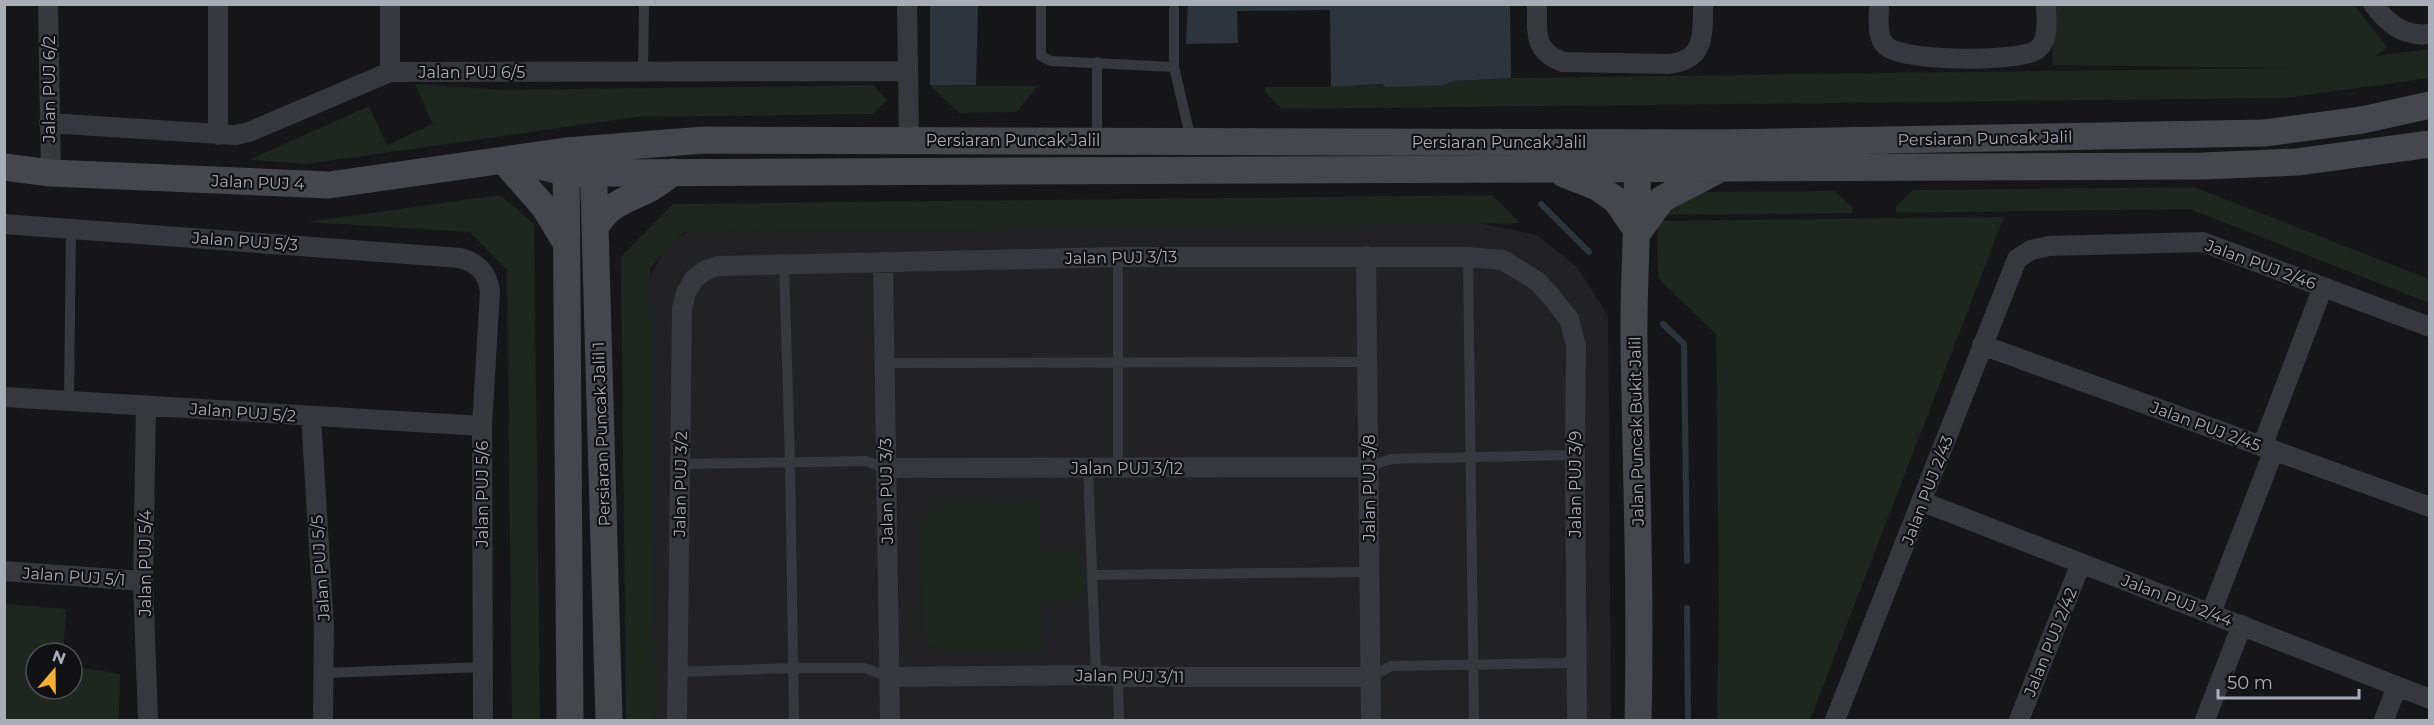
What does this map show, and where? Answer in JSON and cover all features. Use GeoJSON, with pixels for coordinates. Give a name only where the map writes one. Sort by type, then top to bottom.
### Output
{"type":"FeatureCollection","features":[{"type":"Feature","properties":{"kind":"main road","name":"Persiaran Puncak Jalil"},"geometry":{"type":"LineString","coordinates":[[567,162],[594,160],[704,140],[1637,142],[2264,133],[2362,120],[2430,105]]}},
{"type":"Feature","properties":{"kind":"main road","name":"Jalan Puncak Bukit Jalil"},"geometry":{"type":"LineString","coordinates":[[1637,142],[1638,232],[1634,340],[1641,610],[1638,720]]}},
{"type":"Feature","properties":{"kind":"main road","name":"Persiaran Puncak Jalil"},"geometry":{"type":"LineString","coordinates":[[594,160],[674,172],[2203,166],[2297,162],[2430,144]]}},
{"type":"Feature","properties":{"kind":"main road","name":"Jalan PUJ 4"},"geometry":{"type":"LineString","coordinates":[[4,167],[51,173],[329,185],[508,160],[567,162]]}},
{"type":"Feature","properties":{"kind":"main road"},"geometry":{"type":"LineString","coordinates":[[508,160],[545,208],[566,243]]}},
{"type":"Feature","properties":{"kind":"main road","name":"Persiaran Puncak Jalil 1"},"geometry":{"type":"LineString","coordinates":[[594,160],[609,720]]}},
{"type":"Feature","properties":{"kind":"main road","name":"Persiaran Puncak Jalil 1"},"geometry":{"type":"LineString","coordinates":[[567,162],[570,720]]}},
{"type":"Feature","properties":{"kind":"main road"},"geometry":{"type":"LineString","coordinates":[[1551,169],[1597,187],[1617,200],[1638,232],[1662,199],[1722,168]]}},
{"type":"Feature","properties":{"kind":"main road"},"geometry":{"type":"LineString","coordinates":[[595,227],[604,213],[614,205],[648,190],[674,172]]}},
{"type":"Feature","properties":{"kind":"street","name":"Jalan PUJ 6/2"},"geometry":{"type":"LineString","coordinates":[[48,4],[51,173]]}},
{"type":"Feature","properties":{"kind":"street"},"geometry":{"type":"LineString","coordinates":[[218,4],[218,135]]}},
{"type":"Feature","properties":{"kind":"street"},"geometry":{"type":"LineString","coordinates":[[390,4],[390,72]]}},
{"type":"Feature","properties":{"kind":"street"},"geometry":{"type":"LineString","coordinates":[[907,4],[909,139]]}},
{"type":"Feature","properties":{"kind":"street"},"geometry":{"type":"LineString","coordinates":[[1537,4],[1537,39],[1546,53],[1563,62],[1668,64],[1680,63],[1692,57],[1702,36],[1703,4]]}},
{"type":"Feature","properties":{"kind":"street"},"geometry":{"type":"LineString","coordinates":[[1879,4],[1883,44],[1892,51],[1927,58],[1965,58],[2024,55],[2038,49],[2046,37],[2046,4]]}},
{"type":"Feature","properties":{"kind":"street"},"geometry":{"type":"LineString","coordinates":[[2373,4],[2391,25],[2405,33],[2430,34]]}},
{"type":"Feature","properties":{"kind":"street","name":"Jalan PUJ 6/5"},"geometry":{"type":"LineString","coordinates":[[49,123],[218,135],[249,132],[390,72],[908,71]]}},
{"type":"Feature","properties":{"kind":"street","name":"Jalan PUJ 5/3"},"geometry":{"type":"LineString","coordinates":[[4,224],[460,258],[472,261],[482,269]]}},
{"type":"Feature","properties":{"kind":"street","name":"Jalan PUJ 2/46"},"geometry":{"type":"LineString","coordinates":[[2017,259],[2031,250],[2049,246],[2203,242],[2430,327]]}},
{"type":"Feature","properties":{"kind":"street","name":"Jalan PUJ 3/13"},"geometry":{"type":"LineString","coordinates":[[718,266],[1118,257],[1366,256],[1468,257],[1503,260],[1520,270]]}},
{"type":"Feature","properties":{"kind":"street","name":"Jalan PUJ 3/8"},"geometry":{"type":"LineString","coordinates":[[1366,256],[1371,720]]}},
{"type":"Feature","properties":{"kind":"street","name":"Jalan PUJ 2/43"},"geometry":{"type":"LineString","coordinates":[[1835,720],[2017,259]]}},
{"type":"Feature","properties":{"kind":"street","name":"Jalan PUJ 3/3"},"geometry":{"type":"LineString","coordinates":[[883,262],[890,720]]}},
{"type":"Feature","properties":{"kind":"street","name":"Jalan PUJ 3/2"},"geometry":{"type":"LineString","coordinates":[[677,720],[682,309],[686,292],[694,279],[706,270],[718,266]]}},
{"type":"Feature","properties":{"kind":"street","name":"Jalan PUJ 5/6"},"geometry":{"type":"LineString","coordinates":[[482,269],[488,278],[490,291],[482,426],[483,720]]}},
{"type":"Feature","properties":{"kind":"street","name":"Jalan PUJ 3/9"},"geometry":{"type":"LineString","coordinates":[[1520,270],[1537,281],[1569,319],[1576,345],[1577,720]]}},
{"type":"Feature","properties":{"kind":"street"},"geometry":{"type":"LineString","coordinates":[[2211,613],[2323,286]]}},
{"type":"Feature","properties":{"kind":"street","name":"Jalan PUJ 2/45"},"geometry":{"type":"LineString","coordinates":[[1982,345],[2430,507]]}},
{"type":"Feature","properties":{"kind":"street","name":"Jalan PUJ 5/2"},"geometry":{"type":"LineString","coordinates":[[4,397],[482,426]]}},
{"type":"Feature","properties":{"kind":"street","name":"Jalan PUJ 5/4"},"geometry":{"type":"LineString","coordinates":[[146,406],[143,581],[148,720]]}},
{"type":"Feature","properties":{"kind":"street","name":"Jalan PUJ 5/5"},"geometry":{"type":"LineString","coordinates":[[311,416],[324,627],[323,720]]}},
{"type":"Feature","properties":{"kind":"street","name":"Jalan PUJ 3/12"},"geometry":{"type":"LineString","coordinates":[[886,468],[1369,467]]}},
{"type":"Feature","properties":{"kind":"street","name":"Jalan PUJ 2/44"},"geometry":{"type":"LineString","coordinates":[[1923,502],[2430,699]]}},
{"type":"Feature","properties":{"kind":"street","name":"Jalan PUJ 2/42"},"geometry":{"type":"LineString","coordinates":[[2019,720],[2081,562]]}},
{"type":"Feature","properties":{"kind":"street","name":"Jalan PUJ 5/1"},"geometry":{"type":"LineString","coordinates":[[4,571],[143,581]]}},
{"type":"Feature","properties":{"kind":"street"},"geometry":{"type":"LineString","coordinates":[[2205,720],[2242,625]]}},
{"type":"Feature","properties":{"kind":"street","name":"Jalan PUJ 3/11"},"geometry":{"type":"LineString","coordinates":[[889,676],[1371,677]]}},
{"type":"Feature","properties":{"kind":"street"},"geometry":{"type":"LineString","coordinates":[[2384,720],[2397,686]]}},
{"type":"Feature","properties":{"kind":"lane"},"geometry":{"type":"LineString","coordinates":[[643,71],[644,4]]}},
{"type":"Feature","properties":{"kind":"lane"},"geometry":{"type":"LineString","coordinates":[[1041,4],[1041,56],[1043,58],[1051,61],[1174,67]]}},
{"type":"Feature","properties":{"kind":"lane"},"geometry":{"type":"LineString","coordinates":[[1174,4],[1174,67],[1191,141]]}},
{"type":"Feature","properties":{"kind":"lane"},"geometry":{"type":"LineString","coordinates":[[1097,62],[1097,140]]}},
{"type":"Feature","properties":{"kind":"lane"},"geometry":{"type":"LineString","coordinates":[[69,401],[71,229]]}},
{"type":"Feature","properties":{"kind":"lane"},"geometry":{"type":"LineString","coordinates":[[1118,257],[1118,468]]}},
{"type":"Feature","properties":{"kind":"lane"},"geometry":{"type":"LineString","coordinates":[[1468,257],[1474,720]]}},
{"type":"Feature","properties":{"kind":"lane"},"geometry":{"type":"LineString","coordinates":[[784,264],[794,720]]}},
{"type":"Feature","properties":{"kind":"lane"},"geometry":{"type":"LineString","coordinates":[[884,363],[1368,362]]}},
{"type":"Feature","properties":{"kind":"lane"},"geometry":{"type":"LineString","coordinates":[[1369,467],[1391,459],[1575,455]]}},
{"type":"Feature","properties":{"kind":"lane"},"geometry":{"type":"LineString","coordinates":[[680,464],[866,461],[886,468]]}},
{"type":"Feature","properties":{"kind":"lane"},"geometry":{"type":"LineString","coordinates":[[1088,468],[1094,575],[1096,675]]}},
{"type":"Feature","properties":{"kind":"lane"},"geometry":{"type":"LineString","coordinates":[[1094,575],[1370,572]]}},
{"type":"Feature","properties":{"kind":"lane"},"geometry":{"type":"LineString","coordinates":[[1371,677],[1391,666],[1576,663]]}},
{"type":"Feature","properties":{"kind":"lane"},"geometry":{"type":"LineString","coordinates":[[324,673],[483,667]]}},
{"type":"Feature","properties":{"kind":"lane"},"geometry":{"type":"LineString","coordinates":[[678,672],[866,668],[889,676]]}},
{"type":"Feature","properties":{"kind":"lane"},"geometry":{"type":"LineString","coordinates":[[1118,677],[1119,720]]}},
{"type":"Feature","properties":{"kind":"shaded area"},"geometry":{"type":"Polygon","coordinates":[[[2055,4],[2354,5],[2387,47],[2376,56],[2430,49],[2429,78],[2286,98],[1282,109],[1265,92],[1265,87],[1331,87],[1511,78],[2295,68],[2052,65],[2055,4]]]}},
{"type":"Feature","properties":{"kind":"shaded area"},"geometry":{"type":"Polygon","coordinates":[[[930,5],[978,5],[976,85],[930,85],[930,5]]]}},
{"type":"Feature","properties":{"kind":"shaded area"},"geometry":{"type":"Polygon","coordinates":[[[1188,5],[1510,5],[1511,78],[1454,81],[1443,85],[1386,87],[1382,84],[1331,87],[1330,10],[1237,11],[1238,43],[1186,44],[1188,5]]]}},
{"type":"Feature","properties":{"kind":"shaded area"},"geometry":{"type":"Polygon","coordinates":[[[415,84],[504,90],[873,85],[887,100],[873,114],[636,117],[306,164],[249,160],[369,106],[387,145],[433,124],[415,84]]]}},
{"type":"Feature","properties":{"kind":"shaded area"},"geometry":{"type":"Polygon","coordinates":[[[930,85],[1038,86],[1016,112],[959,113],[930,85]]]}},
{"type":"Feature","properties":{"kind":"shaded area"},"geometry":{"type":"Polygon","coordinates":[[[2194,187],[2429,279],[2429,303],[2190,209],[1896,213],[1896,207],[1913,190],[2194,187]]]}},
{"type":"Feature","properties":{"kind":"shaded area"},"geometry":{"type":"Polygon","coordinates":[[[1835,191],[1853,208],[1852,213],[1664,215],[1686,192],[1835,191]]]}},
{"type":"Feature","properties":{"kind":"shaded area"},"geometry":{"type":"Polygon","coordinates":[[[500,195],[534,224],[540,720],[512,720],[507,270],[470,232],[308,222],[500,195]]]}},
{"type":"Feature","properties":{"kind":"shaded area"},"geometry":{"type":"Polygon","coordinates":[[[1492,195],[1520,223],[685,232],[650,268],[655,720],[626,720],[621,257],[673,204],[1492,195]]]}},
{"type":"Feature","properties":{"kind":"shaded area"},"geometry":{"type":"Polygon","coordinates":[[[2004,217],[1810,720],[1717,720],[1719,605],[1716,334],[1658,278],[1657,221],[2004,217]]]}},
{"type":"Feature","properties":{"kind":"shaded area"},"geometry":{"type":"Polygon","coordinates":[[[1465,220],[1537,235],[1578,268],[1608,316],[1611,720],[646,720],[647,281],[668,245],[696,227],[1465,220]]]}},
{"type":"Feature","properties":{"kind":"shaded area"},"geometry":{"type":"Polygon","coordinates":[[[1039,500],[1041,552],[1082,551],[1084,600],[1041,601],[1042,653],[943,652],[923,640],[921,518],[937,502],[1039,500]]]}},
{"type":"Feature","properties":{"kind":"shaded area"},"geometry":{"type":"Polygon","coordinates":[[[5,604],[66,609],[64,641],[24,641],[24,701],[84,701],[84,668],[120,674],[119,720],[5,720],[5,604]]]}},
{"type":"Feature","properties":{"kind":"waterway"},"geometry":{"type":"LineString","coordinates":[[1541,204],[1589,252]]}},
{"type":"Feature","properties":{"kind":"waterway"},"geometry":{"type":"LineString","coordinates":[[1663,324],[1684,344],[1687,561]]}},
{"type":"Feature","properties":{"kind":"waterway"},"geometry":{"type":"LineString","coordinates":[[1687,608],[1688,720]]}}]}
